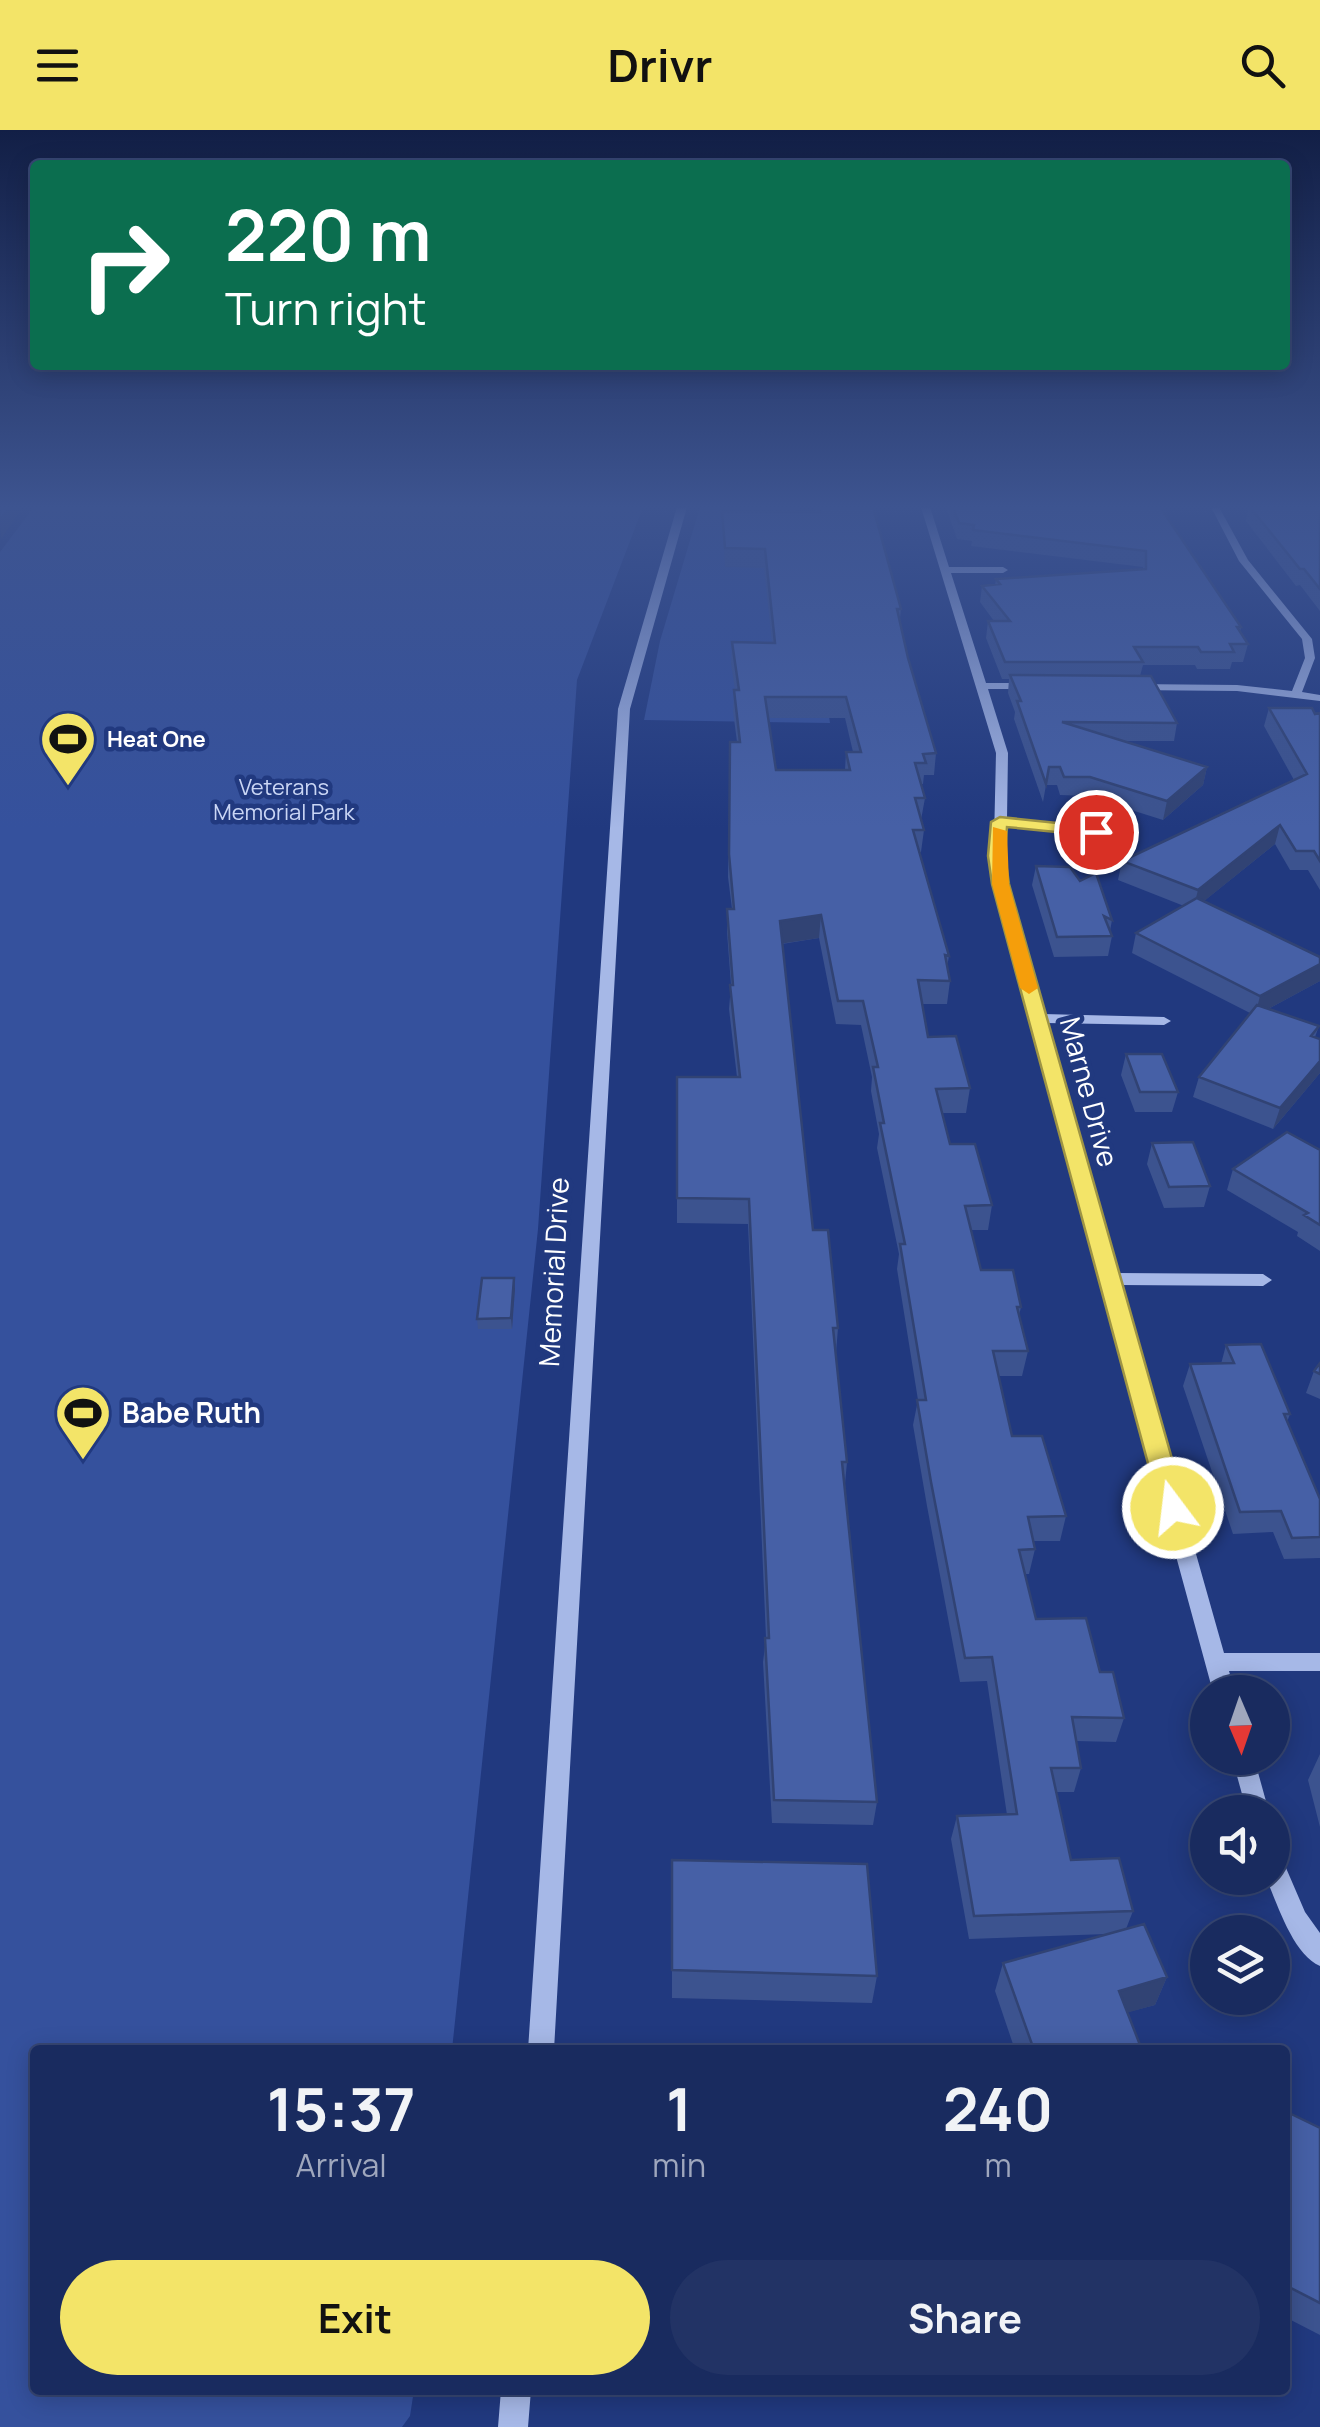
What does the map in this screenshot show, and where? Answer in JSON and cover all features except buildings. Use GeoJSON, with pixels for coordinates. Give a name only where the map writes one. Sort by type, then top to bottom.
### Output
{"type":"FeatureCollection","features":[{"type":"Feature","properties":{"kind":"street","name":"Memorial Drive"},"geometry":{"type":"LineString","coordinates":[[541,2045],[624,709],[651,614]]}},
{"type":"Feature","properties":{"kind":"street","name":"Marne Drive"},"geometry":{"type":"LineString","coordinates":[[958,614],[1002,753],[1004,776],[996,856],[1000,884],[1219,1675]]}},
{"type":"Feature","properties":{"kind":"street"},"geometry":{"type":"LineString","coordinates":[[1286,614],[1306,639],[1310,658],[1296,694]]}},
{"type":"Feature","properties":{"kind":"street"},"geometry":{"type":"LineString","coordinates":[[982,686],[1038,686]]}},
{"type":"Feature","properties":{"kind":"street"},"geometry":{"type":"LineString","coordinates":[[1113,686],[1222,687],[1320,698]]}},
{"type":"Feature","properties":{"kind":"street"},"geometry":{"type":"LineString","coordinates":[[1000,822],[1096,832]]}},
{"type":"Feature","properties":{"kind":"street"},"geometry":{"type":"LineString","coordinates":[[1038,1018],[1164,1020]]}},
{"type":"Feature","properties":{"kind":"street"},"geometry":{"type":"LineString","coordinates":[[1109,1279],[1263,1280]]}},
{"type":"Feature","properties":{"kind":"street"},"geometry":{"type":"LineString","coordinates":[[1215,1662],[1320,1662]]}},
{"type":"Feature","properties":{"kind":"street"},"geometry":{"type":"LineString","coordinates":[[1286,1895],[1296,1920],[1320,1954]]}},
{"type":"Feature","properties":{"kind":"street"},"geometry":{"type":"LineString","coordinates":[[513,2427],[516,2395]]}},
{"type":"Feature","properties":{"kind":"green space","name":"Veterans Memorial Park"},"geometry":{"type":"Polygon","coordinates":[[[0,614],[602,614],[577,680],[538,1229],[453,2045],[30,2045],[30,2395],[413,2395],[410,2416],[402,2427],[0,2427],[0,614]]]}},
{"type":"Feature","properties":{"kind":"green space"},"geometry":{"type":"Polygon","coordinates":[[[668,614],[813,614],[830,723],[644,720],[668,614]]]}},
{"type":"Feature","properties":{"kind":"slow traffic"},"geometry":{"type":"LineString","coordinates":[[999,831],[996,856],[1000,884],[1029,988]]}},
{"type":"Feature","properties":{"kind":"place","name":"Heat One"},"geometry":{"type":"Point","coordinates":[68,788]}},
{"type":"Feature","properties":{"kind":"place","name":"Babe Ruth"},"geometry":{"type":"Point","coordinates":[83,1462]}},
{"type":"Feature","properties":{"kind":"route"},"geometry":{"type":"LineString","coordinates":[[1096,832],[1000,822],[996,856],[1000,884],[1173,1508]]}}]}
